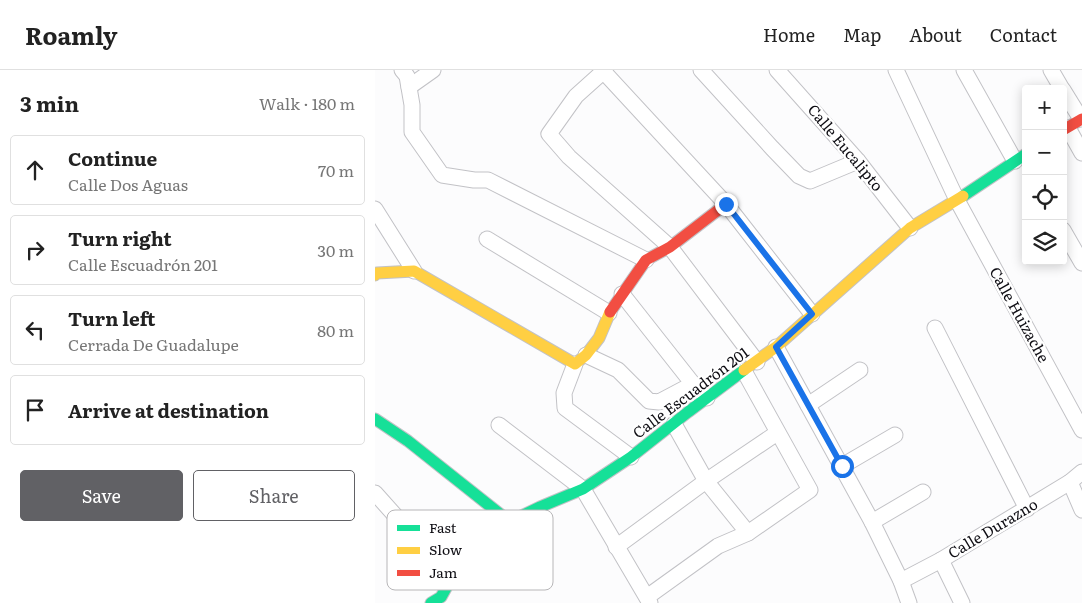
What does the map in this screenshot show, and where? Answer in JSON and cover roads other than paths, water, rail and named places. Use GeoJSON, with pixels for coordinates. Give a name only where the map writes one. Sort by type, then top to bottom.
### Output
{"type":"FeatureCollection","features":[{"type":"Feature","properties":{"kind":"street"},"geometry":{"type":"LineString","coordinates":[[402,70],[407,76],[412,105],[412,132],[442,174],[473,180],[488,180],[646,260]]}},
{"type":"Feature","properties":{"kind":"street"},"geometry":{"type":"LineString","coordinates":[[409,87],[433,70]]}},
{"type":"Feature","properties":{"kind":"street"},"geometry":{"type":"LineString","coordinates":[[701,70],[799,176],[810,181],[858,160]]}},
{"type":"Feature","properties":{"kind":"street","name":"Calle Eucalipto"},"geometry":{"type":"LineString","coordinates":[[777,70],[858,160],[910,228]]}},
{"type":"Feature","properties":{"kind":"street","name":"Calle Huizache"},"geometry":{"type":"LineString","coordinates":[[897,70],[957,200],[1082,430]]}},
{"type":"Feature","properties":{"kind":"street"},"geometry":{"type":"LineString","coordinates":[[964,70],[1022,159]]}},
{"type":"Feature","properties":{"kind":"street"},"geometry":{"type":"LineString","coordinates":[[1051,70],[1060,85]]}},
{"type":"Feature","properties":{"kind":"street"},"geometry":{"type":"LineString","coordinates":[[757,362],[670,247],[569,157],[549,134],[576,96],[604,71],[726,204],[812,314]]}},
{"type":"Feature","properties":{"kind":"street"},"geometry":{"type":"LineString","coordinates":[[1067,95],[1082,119],[1067,128]]}},
{"type":"Feature","properties":{"kind":"street"},"geometry":{"type":"LineString","coordinates":[[1066,130],[1082,153]]}},
{"type":"Feature","properties":{"kind":"street","name":"Calle Escuadrón 201"},"geometry":{"type":"LineString","coordinates":[[534,510],[583,489],[631,457],[776,347],[910,228],[1022,159]]}},
{"type":"Feature","properties":{"kind":"street"},"geometry":{"type":"LineString","coordinates":[[631,457],[565,408],[563,393],[581,360],[599,338],[609,313],[646,260],[670,247],[726,204]]}},
{"type":"Feature","properties":{"kind":"street"},"geometry":{"type":"LineString","coordinates":[[375,209],[413,271],[581,360],[618,370],[649,401],[659,402],[693,384]]}},
{"type":"Feature","properties":{"kind":"street"},"geometry":{"type":"LineString","coordinates":[[1067,237],[1082,263]]}},
{"type":"Feature","properties":{"kind":"street"},"geometry":{"type":"LineString","coordinates":[[487,239],[609,313]]}},
{"type":"Feature","properties":{"kind":"street"},"geometry":{"type":"LineString","coordinates":[[375,275],[377,273],[413,271]]}},
{"type":"Feature","properties":{"kind":"street"},"geometry":{"type":"LineString","coordinates":[[622,294],[693,384],[707,398]]}},
{"type":"Feature","properties":{"kind":"street"},"geometry":{"type":"LineString","coordinates":[[935,328],[1027,509]]}},
{"type":"Feature","properties":{"kind":"street"},"geometry":{"type":"LineString","coordinates":[[776,347],[872,522],[901,581],[909,603]]}},
{"type":"Feature","properties":{"kind":"street"},"geometry":{"type":"LineString","coordinates":[[808,405],[860,370]]}},
{"type":"Feature","properties":{"kind":"street"},"geometry":{"type":"LineString","coordinates":[[499,425],[583,489],[648,600],[718,546],[748,533],[810,490],[743,371]]}},
{"type":"Feature","properties":{"kind":"street"},"geometry":{"type":"LineString","coordinates":[[375,419],[408,441],[495,510]]}},
{"type":"Feature","properties":{"kind":"street"},"geometry":{"type":"LineString","coordinates":[[674,424],[706,481],[748,533]]}},
{"type":"Feature","properties":{"kind":"street"},"geometry":{"type":"LineString","coordinates":[[616,547],[706,481],[777,433]]}},
{"type":"Feature","properties":{"kind":"street"},"geometry":{"type":"LineString","coordinates":[[842,466],[895,435]]}},
{"type":"Feature","properties":{"kind":"street","name":"Calle Durazno"},"geometry":{"type":"LineString","coordinates":[[901,581],[941,560],[1027,509],[1070,482],[1082,472]]}},
{"type":"Feature","properties":{"kind":"street"},"geometry":{"type":"LineString","coordinates":[[1070,482],[1082,510]]}},
{"type":"Feature","properties":{"kind":"street"},"geometry":{"type":"LineString","coordinates":[[872,522],[923,492]]}},
{"type":"Feature","properties":{"kind":"street"},"geometry":{"type":"LineString","coordinates":[[375,493],[390,510]]}},
{"type":"Feature","properties":{"kind":"street"},"geometry":{"type":"LineString","coordinates":[[941,560],[962,603]]}},
{"type":"Feature","properties":{"kind":"street","name":"Calle Escuadrón 201"},"geometry":{"type":"LineString","coordinates":[[439,601],[445,590]]}}]}
